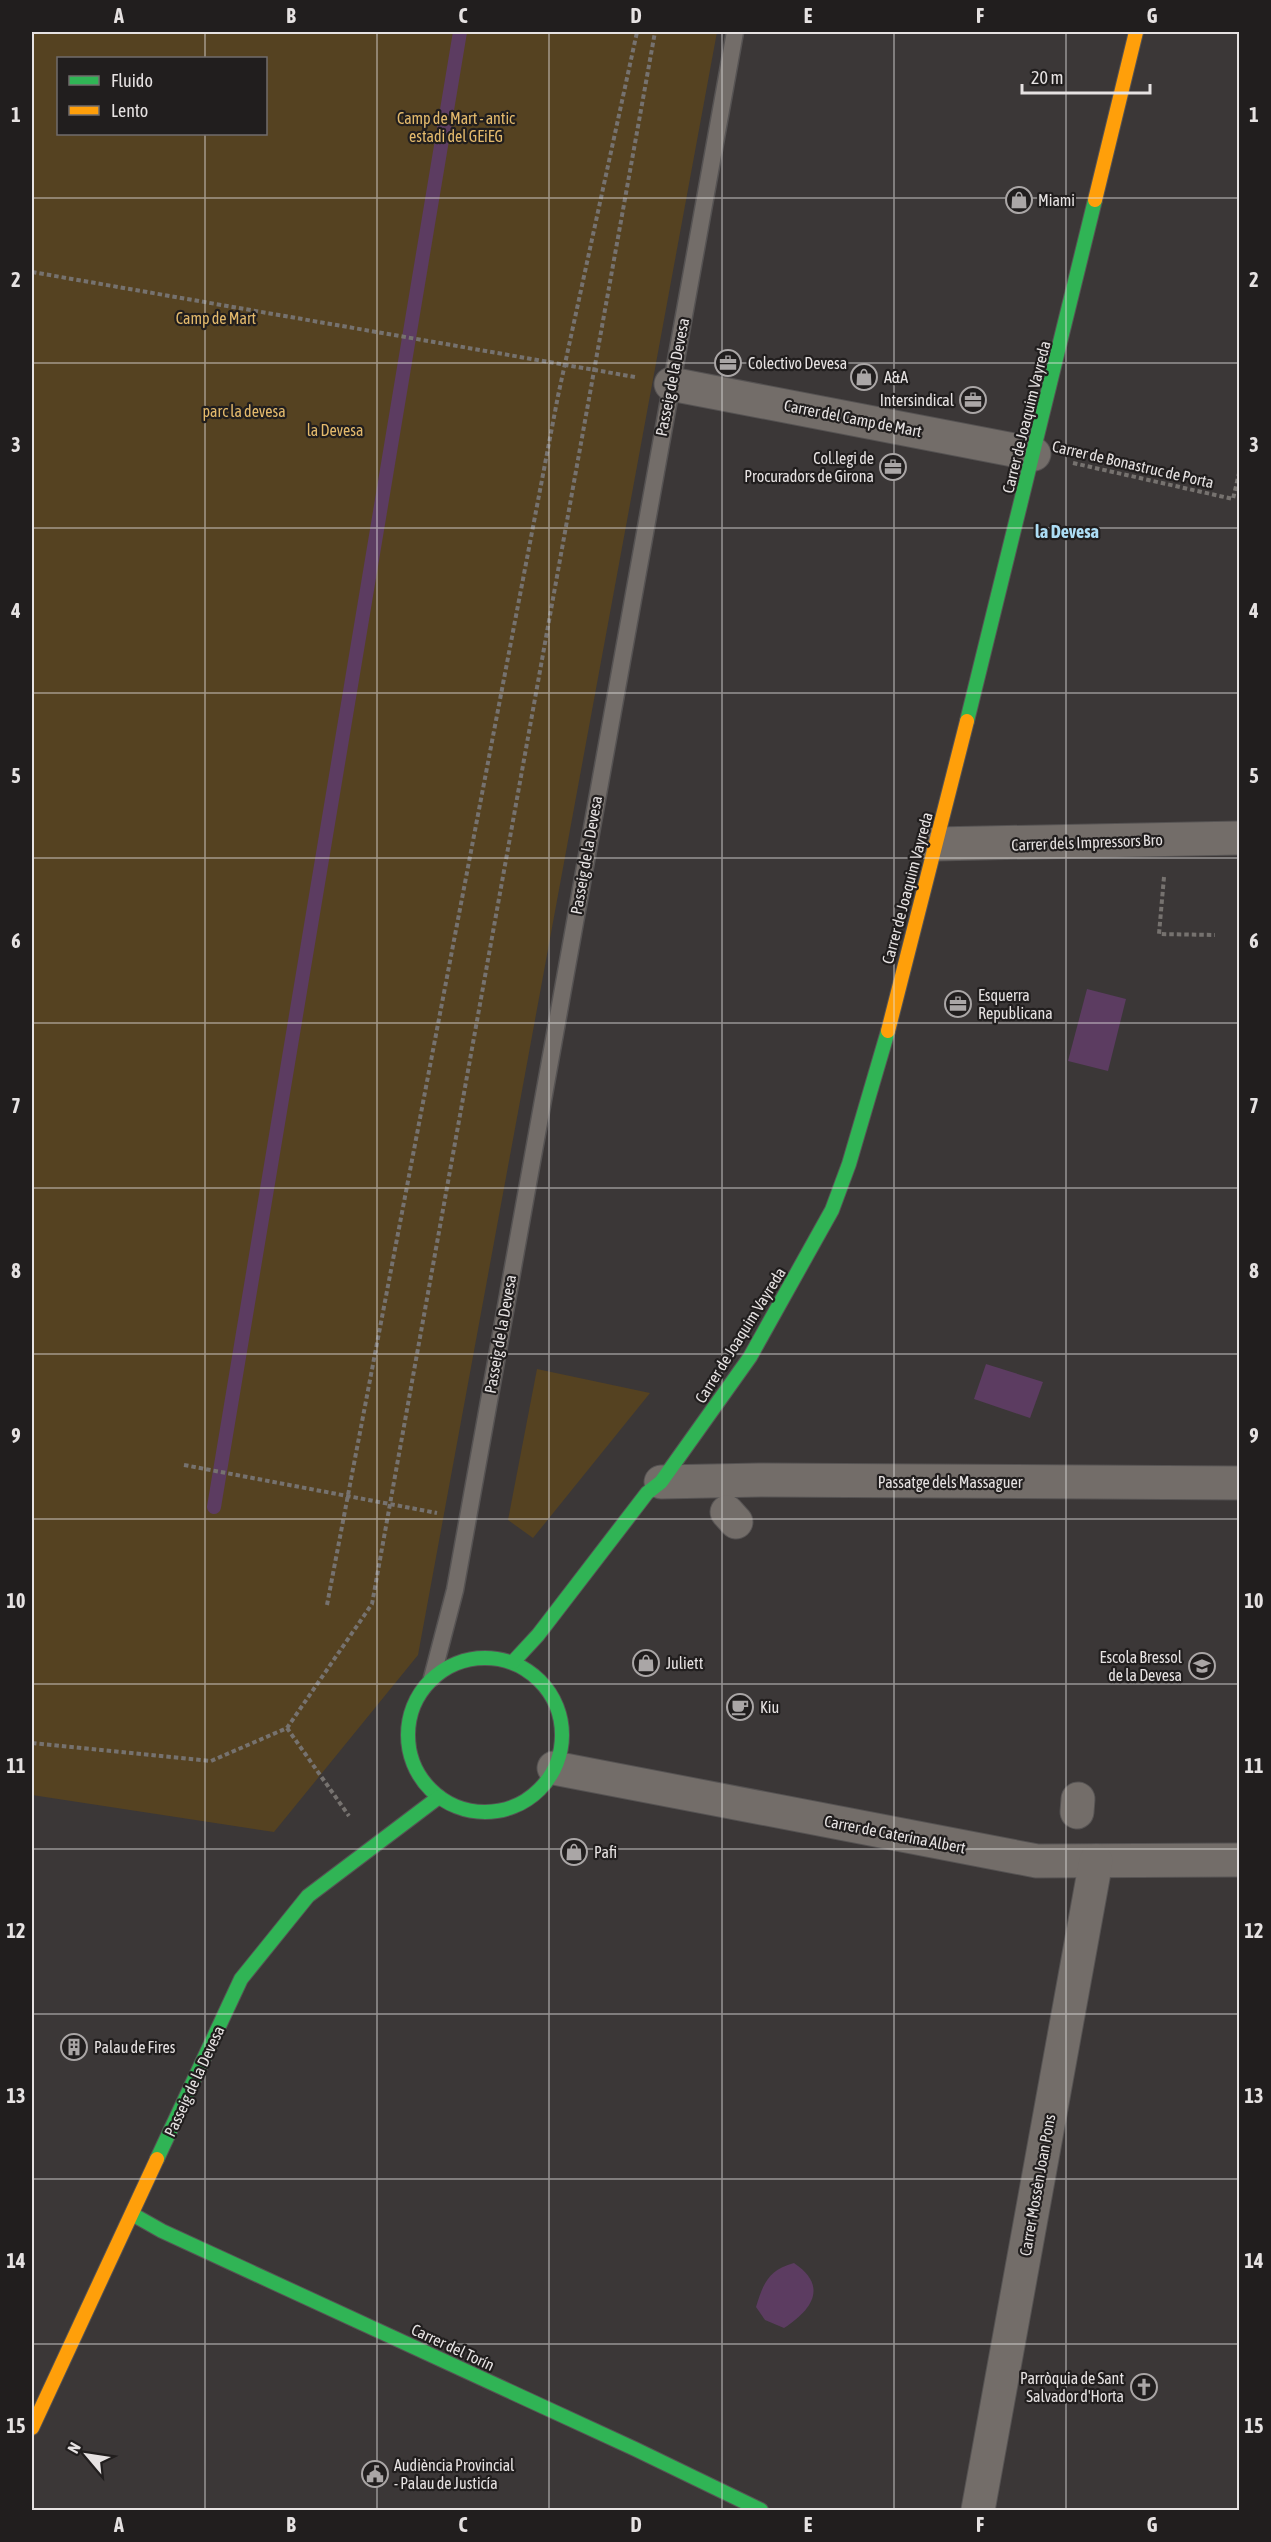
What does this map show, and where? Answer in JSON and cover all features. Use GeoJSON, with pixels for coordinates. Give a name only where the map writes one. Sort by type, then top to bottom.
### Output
{"type":"FeatureCollection","features":[{"type":"Feature","properties":{"kind":"street","name":"Carrer de Joaquim Vayreda"},"geometry":{"type":"LineString","coordinates":[[513,1662],[538,1635],[647,1493],[661,1482],[750,1357],[831,1210],[868,1104],[1034,454],[1136,32]]}},
{"type":"Feature","properties":{"kind":"street","name":"Carrer del Camp de Mart"},"geometry":{"type":"LineString","coordinates":[[671,384],[1034,454]]}},
{"type":"Feature","properties":{"kind":"street","name":"Carrer dels Impressors Bro"},"geometry":{"type":"LineString","coordinates":[[935,844],[1239,838]]}},
{"type":"Feature","properties":{"kind":"street","name":"Passatge dels Massaguer"},"geometry":{"type":"LineString","coordinates":[[661,1482],[760,1480],[1239,1483]]}},
{"type":"Feature","properties":{"kind":"street"},"geometry":{"type":"LineString","coordinates":[[484,1657],[513,1662],[544,1685],[557,1707],[562,1736],[560,1754],[549,1779],[529,1799],[511,1807],[480,1812],[456,1806],[440,1797],[420,1778],[409,1750],[409,1714],[417,1697],[432,1678],[444,1668],[460,1661],[484,1657]]}},
{"type":"Feature","properties":{"kind":"street","name":"Carrer de Caterina Albert"},"geometry":{"type":"LineString","coordinates":[[554,1768],[1037,1861],[1239,1860]]}},
{"type":"Feature","properties":{"kind":"street","name":"Passeig de la Devesa"},"geometry":{"type":"LineString","coordinates":[[32,2428],[241,1979],[308,1896],[440,1797]]}},
{"type":"Feature","properties":{"kind":"street","name":"Carrer Mossèn Joan Pons"},"geometry":{"type":"LineString","coordinates":[[978,2511],[1096,1861]]}},
{"type":"Feature","properties":{"kind":"street","name":"Carrer del Torín"},"geometry":{"type":"LineString","coordinates":[[132,2214],[162,2231],[635,2449],[761,2511]]}},
{"type":"Feature","properties":{"kind":"lane","name":"Passeig de la Devesa"},"geometry":{"type":"LineString","coordinates":[[432,1678],[454,1590],[735,32]]}},
{"type":"Feature","properties":{"kind":"path"},"geometry":{"type":"LineString","coordinates":[[327,1605],[565,365],[637,32]]}},
{"type":"Feature","properties":{"kind":"path"},"geometry":{"type":"LineString","coordinates":[[32,1743],[211,1761],[287,1728],[372,1604],[655,32]]}},
{"type":"Feature","properties":{"kind":"path"},"geometry":{"type":"LineString","coordinates":[[32,272],[671,384]]}},
{"type":"Feature","properties":{"kind":"path","name":"Carrer de Bonastruc de Porta"},"geometry":{"type":"LineString","coordinates":[[1034,454],[1233,498],[1239,469]]}},
{"type":"Feature","properties":{"kind":"path"},"geometry":{"type":"LineString","coordinates":[[1165,870],[1159,934],[1215,935]]}},
{"type":"Feature","properties":{"kind":"path"},"geometry":{"type":"LineString","coordinates":[[184,1466],[467,1518]]}},
{"type":"Feature","properties":{"kind":"green space","name":"la Devesa"},"geometry":{"type":"Polygon","coordinates":[[[32,32],[717,32],[418,1655],[274,1832],[32,1795],[32,32]]]}},
{"type":"Feature","properties":{"kind":"green space"},"geometry":{"type":"Polygon","coordinates":[[[537,1369],[650,1393],[533,1538],[508,1520],[537,1369]]]}},
{"type":"Feature","properties":{"kind":"shaded area"},"geometry":{"type":"Polygon","coordinates":[[[1087,989],[1126,999],[1108,1071],[1068,1061],[1087,989]]]}},
{"type":"Feature","properties":{"kind":"shaded area"},"geometry":{"type":"Polygon","coordinates":[[[986,1364],[1043,1382],[1030,1418],[974,1399],[986,1364]]]}},
{"type":"Feature","properties":{"kind":"shaded area"},"geometry":{"type":"Polygon","coordinates":[[[794,2263],[811,2280],[813,2297],[803,2313],[784,2328],[765,2320],[756,2307],[761,2291],[772,2274],[794,2263]]]}},
{"type":"Feature","properties":{"kind":"waterway"},"geometry":{"type":"LineString","coordinates":[[214,1507],[460,32]]}},
{"type":"Feature","properties":{"kind":"traffic: fast"},"geometry":{"type":"LineString","coordinates":[[967,721],[1095,200]]}},
{"type":"Feature","properties":{"kind":"traffic: fast"},"geometry":{"type":"LineString","coordinates":[[513,1662],[538,1635],[647,1493],[661,1482],[750,1357],[832,1210],[849,1164],[888,1031]]}},
{"type":"Feature","properties":{"kind":"traffic: fast"},"geometry":{"type":"LineString","coordinates":[[485,1658],[500,1659],[514,1664],[528,1671],[539,1681],[549,1692],[556,1706],[561,1720],[562,1735],[561,1750],[556,1764],[549,1778],[539,1789],[528,1799],[514,1806],[500,1811],[485,1812],[470,1811],[456,1806],[442,1799],[431,1789],[421,1778],[414,1764],[409,1750],[408,1735],[409,1720],[414,1706],[421,1692],[431,1681],[442,1671],[456,1664],[470,1659],[485,1658]]}},
{"type":"Feature","properties":{"kind":"traffic: fast"},"geometry":{"type":"LineString","coordinates":[[157,2159],[241,1979],[308,1896],[439,1797]]}},
{"type":"Feature","properties":{"kind":"traffic: fast"},"geometry":{"type":"LineString","coordinates":[[132,2214],[162,2231],[635,2449],[761,2510]]}},
{"type":"Feature","properties":{"kind":"traffic: slow"},"geometry":{"type":"LineString","coordinates":[[1095,200],[1136,32]]}},
{"type":"Feature","properties":{"kind":"traffic: slow"},"geometry":{"type":"LineString","coordinates":[[888,1031],[967,721]]}},
{"type":"Feature","properties":{"kind":"traffic: slow"},"geometry":{"type":"LineString","coordinates":[[32,2428],[157,2159]]}},
{"type":"Feature","properties":{"kind":"place","name":"Miami"},"geometry":{"type":"Point","coordinates":[1019,200]}},
{"type":"Feature","properties":{"kind":"place","name":"Colectivo Devesa"},"geometry":{"type":"Point","coordinates":[728,363]}},
{"type":"Feature","properties":{"kind":"place","name":"A&A"},"geometry":{"type":"Point","coordinates":[864,377]}},
{"type":"Feature","properties":{"kind":"place","name":"Intersindical"},"geometry":{"type":"Point","coordinates":[973,400]}},
{"type":"Feature","properties":{"kind":"place","name":"Col.legi de Procuradors de Girona"},"geometry":{"type":"Point","coordinates":[893,467]}},
{"type":"Feature","properties":{"kind":"place","name":"Esquerra Republicana"},"geometry":{"type":"Point","coordinates":[958,1004]}},
{"type":"Feature","properties":{"kind":"place","name":"Juliett"},"geometry":{"type":"Point","coordinates":[646,1663]}},
{"type":"Feature","properties":{"kind":"place","name":"Escola Bressol de la Devesa"},"geometry":{"type":"Point","coordinates":[1202,1666]}},
{"type":"Feature","properties":{"kind":"place","name":"Kiu"},"geometry":{"type":"Point","coordinates":[740,1707]}},
{"type":"Feature","properties":{"kind":"place","name":"Pafi"},"geometry":{"type":"Point","coordinates":[574,1852]}},
{"type":"Feature","properties":{"kind":"place","name":"Palau de Fires"},"geometry":{"type":"Point","coordinates":[74,2047]}},
{"type":"Feature","properties":{"kind":"place","name":"Parròquia de Sant Salvador d'Horta"},"geometry":{"type":"Point","coordinates":[1144,2387]}},
{"type":"Feature","properties":{"kind":"place","name":"Audiència Provincial - Palau de Justicía"},"geometry":{"type":"Point","coordinates":[375,2474]}},
{"type":"Feature","properties":{"kind":"district","name":"la Devesa"},"geometry":{"type":"Point","coordinates":[1067,532]}},
{"type":"Feature","properties":{"kind":"park label","name":"Camp de Mart - antic estadi del GEiEG"},"geometry":{"type":"Point","coordinates":[456,127]}},
{"type":"Feature","properties":{"kind":"park label","name":"Camp de Mart"},"geometry":{"type":"Point","coordinates":[216,318]}},
{"type":"Feature","properties":{"kind":"park label","name":"parc la devesa"},"geometry":{"type":"Point","coordinates":[244,411]}}]}
